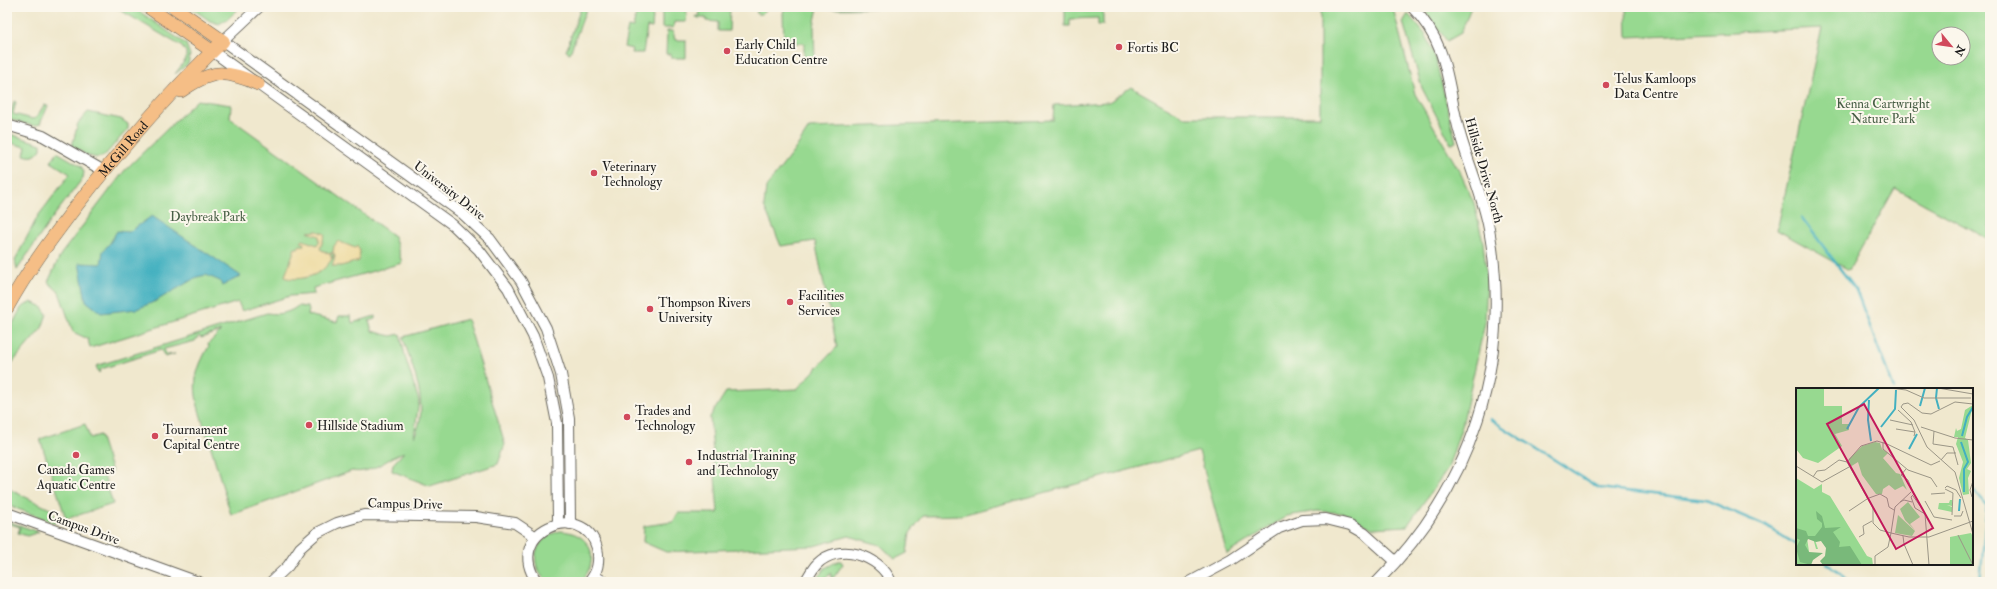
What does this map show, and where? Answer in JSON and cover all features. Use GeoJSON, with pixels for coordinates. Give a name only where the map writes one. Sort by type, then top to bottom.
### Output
{"type":"FeatureCollection","features":[{"type":"Feature","properties":{"kind":"main road"},"geometry":{"type":"LineString","coordinates":[[148,7],[212,51]]}},
{"type":"Feature","properties":{"kind":"main road"},"geometry":{"type":"LineString","coordinates":[[174,7],[223,41]]}},
{"type":"Feature","properties":{"kind":"main road","name":"McGill Road"},"geometry":{"type":"LineString","coordinates":[[7,308],[51,239],[104,170],[142,124],[223,41]]}},
{"type":"Feature","properties":{"kind":"main road"},"geometry":{"type":"LineString","coordinates":[[161,105],[203,78],[216,74],[228,73],[238,75],[258,84]]}},
{"type":"Feature","properties":{"kind":"street","name":"McGill Road"},"geometry":{"type":"LineString","coordinates":[[223,41],[259,7]]}},
{"type":"Feature","properties":{"kind":"street","name":"Hillside Drive North"},"geometry":{"type":"LineString","coordinates":[[1377,582],[1401,557],[1429,520],[1445,495],[1462,461],[1481,410],[1493,357],[1496,303],[1494,263],[1488,222],[1459,132],[1448,74],[1439,46],[1434,36],[1412,7]]}},
{"type":"Feature","properties":{"kind":"street","name":"University Drive"},"geometry":{"type":"LineString","coordinates":[[223,41],[463,214],[490,239],[513,270],[546,328],[561,374],[569,418],[570,524]]}},
{"type":"Feature","properties":{"kind":"street","name":"University Drive"},"geometry":{"type":"LineString","coordinates":[[212,51],[453,225],[479,250],[508,288],[533,336],[548,378],[557,423],[558,523]]}},
{"type":"Feature","properties":{"kind":"street"},"geometry":{"type":"LineString","coordinates":[[7,125],[43,136],[104,170]]}},
{"type":"Feature","properties":{"kind":"street","name":"Campus Drive"},"geometry":{"type":"LineString","coordinates":[[7,513],[198,582]]}},
{"type":"Feature","properties":{"kind":"street","name":"Campus Drive"},"geometry":{"type":"LineString","coordinates":[[271,582],[288,566],[300,548],[317,533],[337,522],[364,515],[476,517],[515,523],[536,537]]}},
{"type":"Feature","properties":{"kind":"street"},"geometry":{"type":"LineString","coordinates":[[1190,582],[1228,562],[1279,528],[1302,520],[1326,519],[1350,525],[1367,535],[1394,559]]}},
{"type":"Feature","properties":{"kind":"street"},"geometry":{"type":"LineString","coordinates":[[1372,582],[1394,559],[1418,530],[1429,520]]}},
{"type":"Feature","properties":{"kind":"street"},"geometry":{"type":"LineString","coordinates":[[537,582],[528,563],[528,554],[536,537],[542,530],[558,523],[570,524],[581,528],[589,534],[596,544],[599,555],[598,566],[592,579],[605,582]]}},
{"type":"Feature","properties":{"kind":"street"},"geometry":{"type":"LineString","coordinates":[[805,582],[818,563],[832,555],[852,553],[869,558],[883,569],[891,582]]}},
{"type":"Feature","properties":{"kind":"green space"},"geometry":{"type":"Polygon","coordinates":[[[115,7],[133,7],[186,44],[190,55],[188,64],[175,74],[186,59],[186,52],[181,46],[115,7]]]}},
{"type":"Feature","properties":{"kind":"green space"},"geometry":{"type":"Polygon","coordinates":[[[190,7],[240,7],[229,18],[219,24],[210,21],[190,7]]]}},
{"type":"Feature","properties":{"kind":"green space"},"geometry":{"type":"Polygon","coordinates":[[[581,7],[587,7],[570,53],[566,51],[581,7]]]}},
{"type":"Feature","properties":{"kind":"green space"},"geometry":{"type":"Polygon","coordinates":[[[614,7],[649,7],[653,17],[652,28],[647,27],[643,53],[631,53],[632,49],[624,47],[628,27],[633,28],[636,14],[632,10],[614,7]]]}},
{"type":"Feature","properties":{"kind":"green space"},"geometry":{"type":"Polygon","coordinates":[[[664,7],[756,7],[730,8],[729,31],[718,31],[718,22],[706,21],[706,18],[697,18],[696,16],[700,16],[699,9],[687,9],[686,22],[674,22],[673,28],[662,28],[662,10],[664,7]]]}},
{"type":"Feature","properties":{"kind":"green space"},"geometry":{"type":"Polygon","coordinates":[[[756,7],[769,7],[762,14],[757,14],[756,7]]]}},
{"type":"Feature","properties":{"kind":"green space"},"geometry":{"type":"Polygon","coordinates":[[[785,7],[818,7],[814,26],[815,64],[804,63],[804,43],[784,43],[783,13],[785,7]]]}},
{"type":"Feature","properties":{"kind":"green space"},"geometry":{"type":"Polygon","coordinates":[[[830,7],[921,7],[921,8],[830,9],[830,7]]]}},
{"type":"Feature","properties":{"kind":"green space"},"geometry":{"type":"Polygon","coordinates":[[[1065,7],[1103,7],[1103,25],[1098,25],[1098,18],[1070,19],[1070,26],[1065,26],[1065,7]]]}},
{"type":"Feature","properties":{"kind":"green space"},"geometry":{"type":"Polygon","coordinates":[[[1320,7],[1393,8],[1415,94],[1460,172],[1474,203],[1483,242],[1487,278],[1485,323],[1462,426],[1448,468],[1407,526],[1372,528],[1343,513],[1317,511],[1287,516],[1227,554],[1199,451],[962,515],[923,516],[910,533],[907,553],[895,559],[880,545],[849,536],[814,546],[666,552],[643,542],[644,526],[673,522],[678,513],[718,513],[710,417],[726,392],[797,389],[837,347],[815,241],[781,246],[764,206],[766,187],[794,151],[809,128],[1053,120],[1054,105],[1109,102],[1131,87],[1184,117],[1320,117],[1320,7]]]}},
{"type":"Feature","properties":{"kind":"green space"},"geometry":{"type":"Polygon","coordinates":[[[1422,7],[1471,7],[1461,33],[1447,41],[1422,7]]]}},
{"type":"Feature","properties":{"kind":"green space","name":"Kenna Cartwright Nature Park"},"geometry":{"type":"Polygon","coordinates":[[[1626,7],[1990,7],[1990,240],[1895,188],[1849,270],[1777,230],[1822,28],[1627,37],[1626,7]]]}},
{"type":"Feature","properties":{"kind":"green space"},"geometry":{"type":"Polygon","coordinates":[[[1408,14],[1425,34],[1435,57],[1456,142],[1451,144],[1422,88],[1403,22],[1408,14]]]}},
{"type":"Feature","properties":{"kind":"green space"},"geometry":{"type":"Polygon","coordinates":[[[8,25],[12,26],[7,59],[7,28],[8,25]]]}},
{"type":"Feature","properties":{"kind":"green space"},"geometry":{"type":"Polygon","coordinates":[[[667,31],[673,31],[675,40],[686,40],[686,58],[671,58],[671,54],[666,54],[667,31]]]}},
{"type":"Feature","properties":{"kind":"green space","name":"Daybreak Park"},"geometry":{"type":"Polygon","coordinates":[[[197,100],[231,105],[230,118],[394,236],[402,263],[313,288],[314,294],[290,296],[242,311],[238,302],[90,348],[88,339],[73,332],[59,292],[48,282],[61,254],[125,170],[197,100]]]}},
{"type":"Feature","properties":{"kind":"green space"},"geometry":{"type":"Polygon","coordinates":[[[14,101],[16,102],[13,114],[33,119],[36,118],[44,105],[48,106],[40,124],[34,126],[12,120],[10,116],[14,101]]]}},
{"type":"Feature","properties":{"kind":"green space"},"geometry":{"type":"Polygon","coordinates":[[[88,112],[121,119],[128,124],[128,129],[104,156],[91,157],[72,146],[78,123],[88,112]]]}},
{"type":"Feature","properties":{"kind":"green space"},"geometry":{"type":"Polygon","coordinates":[[[7,133],[41,144],[41,149],[34,156],[24,155],[26,147],[7,142],[7,133]]]}},
{"type":"Feature","properties":{"kind":"green space"},"geometry":{"type":"Polygon","coordinates":[[[57,152],[81,166],[84,172],[83,178],[50,221],[17,270],[15,260],[38,216],[70,174],[51,162],[57,152]]]}},
{"type":"Feature","properties":{"kind":"green space"},"geometry":{"type":"Polygon","coordinates":[[[31,302],[41,306],[47,314],[42,328],[7,369],[7,335],[21,308],[31,302]]]}},
{"type":"Feature","properties":{"kind":"green space","name":"Hillside Stadium"},"geometry":{"type":"Polygon","coordinates":[[[298,306],[307,307],[309,310],[308,315],[337,322],[339,316],[351,316],[352,323],[375,316],[375,319],[369,321],[372,331],[391,336],[400,334],[406,360],[419,401],[414,437],[419,425],[421,413],[420,400],[415,374],[403,337],[467,319],[505,444],[498,464],[430,486],[392,471],[393,464],[404,452],[366,471],[352,471],[231,515],[207,434],[205,434],[195,387],[198,368],[209,346],[208,344],[221,331],[201,338],[199,336],[195,341],[164,349],[166,355],[175,354],[165,357],[161,350],[101,369],[99,373],[96,366],[267,313],[280,314],[287,312],[298,306]]]}},
{"type":"Feature","properties":{"kind":"green space","name":"Canada Games Aquatic Centre"},"geometry":{"type":"Polygon","coordinates":[[[85,424],[90,438],[100,435],[112,472],[104,475],[113,504],[66,519],[40,439],[85,424]]]}},
{"type":"Feature","properties":{"kind":"green space"},"geometry":{"type":"Polygon","coordinates":[[[7,488],[52,510],[58,524],[7,505],[7,488]]]}},
{"type":"Feature","properties":{"kind":"green space"},"geometry":{"type":"Polygon","coordinates":[[[7,521],[39,532],[27,536],[18,533],[20,527],[7,523],[7,521]]]}},
{"type":"Feature","properties":{"kind":"green space"},"geometry":{"type":"Polygon","coordinates":[[[560,531],[579,536],[586,542],[590,549],[592,556],[591,565],[587,574],[580,582],[547,582],[537,567],[535,559],[539,545],[551,534],[560,531]]]}},
{"type":"Feature","properties":{"kind":"green space"},"geometry":{"type":"Polygon","coordinates":[[[838,561],[841,561],[843,564],[834,577],[832,578],[831,573],[822,582],[814,582],[825,568],[838,561]]]}},
{"type":"Feature","properties":{"kind":"sand"},"geometry":{"type":"Polygon","coordinates":[[[317,231],[325,234],[320,249],[329,254],[333,252],[334,246],[338,241],[355,248],[357,246],[360,251],[359,261],[341,266],[332,266],[335,257],[334,253],[330,255],[332,259],[326,267],[314,275],[293,279],[286,278],[285,276],[295,248],[298,248],[300,245],[303,246],[304,243],[301,242],[303,240],[317,245],[319,242],[319,236],[308,232],[317,231]]]}},
{"type":"Feature","properties":{"kind":"water"},"geometry":{"type":"Polygon","coordinates":[[[152,216],[241,276],[222,286],[220,281],[206,275],[197,277],[156,301],[137,309],[101,313],[86,301],[79,263],[101,264],[103,251],[117,231],[129,232],[152,216]]]}},
{"type":"Feature","properties":{"kind":"waterway"},"geometry":{"type":"LineString","coordinates":[[1802,218],[1856,290],[1894,388]]}},
{"type":"Feature","properties":{"kind":"waterway"},"geometry":{"type":"LineString","coordinates":[[1490,419],[1599,488],[1706,500],[1766,526],[1796,544]]}},
{"type":"Feature","properties":{"kind":"waterway"},"geometry":{"type":"LineString","coordinates":[[1973,490],[1987,506],[1980,582]]}},
{"type":"Feature","properties":{"kind":"waterway"},"geometry":{"type":"LineString","coordinates":[[1828,565],[1839,572],[1848,582]]}},
{"type":"Feature","properties":{"kind":"place","name":"Fortis BC"},"geometry":{"type":"Point","coordinates":[1119,47]}},
{"type":"Feature","properties":{"kind":"place","name":"Early Child Education Centre"},"geometry":{"type":"Point","coordinates":[727,51]}},
{"type":"Feature","properties":{"kind":"place","name":"Telus Kamloops Data Centre"},"geometry":{"type":"Point","coordinates":[1606,85]}},
{"type":"Feature","properties":{"kind":"place","name":"Veterinary Technology"},"geometry":{"type":"Point","coordinates":[594,173]}},
{"type":"Feature","properties":{"kind":"place","name":"Facilities Services"},"geometry":{"type":"Point","coordinates":[790,302]}},
{"type":"Feature","properties":{"kind":"place","name":"Thompson Rivers University"},"geometry":{"type":"Point","coordinates":[650,309]}},
{"type":"Feature","properties":{"kind":"place","name":"Trades and Technology"},"geometry":{"type":"Point","coordinates":[627,417]}},
{"type":"Feature","properties":{"kind":"place","name":"Hillside Stadium"},"geometry":{"type":"Point","coordinates":[309,425]}},
{"type":"Feature","properties":{"kind":"place","name":"Tournament Capital Centre"},"geometry":{"type":"Point","coordinates":[155,436]}},
{"type":"Feature","properties":{"kind":"place","name":"Canada Games Aquatic Centre"},"geometry":{"type":"Point","coordinates":[76,455]}},
{"type":"Feature","properties":{"kind":"place","name":"Industrial Training and Technology"},"geometry":{"type":"Point","coordinates":[689,462]}}]}
